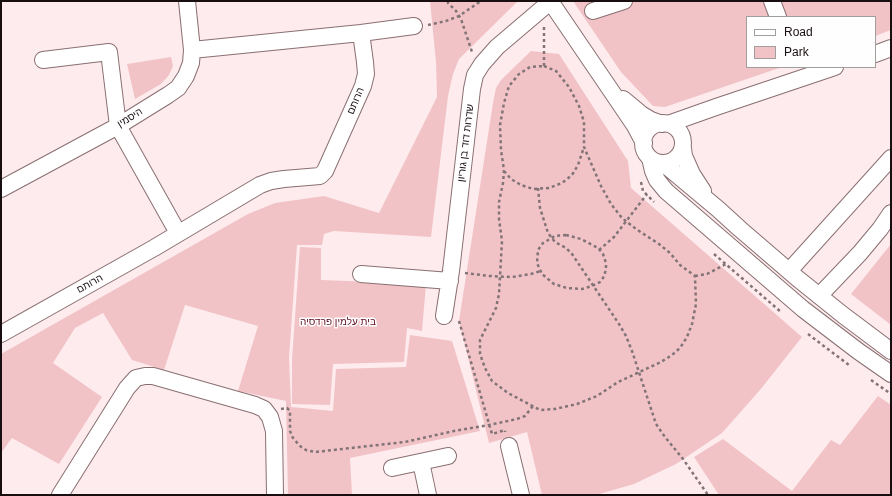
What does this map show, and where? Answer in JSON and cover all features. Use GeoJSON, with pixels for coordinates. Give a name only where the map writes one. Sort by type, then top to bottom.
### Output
{"type":"FeatureCollection","features":[{"type":"Feature","properties":{"kind":"street","name":"היסמין"},"geometry":{"type":"LineString","coordinates":[[1,189],[118,126],[178,88],[186,76],[191,63],[192,50],[187,1]]}},
{"type":"Feature","properties":{"kind":"street"},"geometry":{"type":"LineString","coordinates":[[594,11],[624,1]]}},
{"type":"Feature","properties":{"kind":"street"},"geometry":{"type":"LineString","coordinates":[[772,1],[778,16]]}},
{"type":"Feature","properties":{"kind":"street"},"geometry":{"type":"LineString","coordinates":[[548,3],[608,86],[635,126],[644,143]]}},
{"type":"Feature","properties":{"kind":"street","name":"שדרות דוד בן גוריון"},"geometry":{"type":"LineString","coordinates":[[444,316],[475,75],[482,64],[497,48],[548,3]]}},
{"type":"Feature","properties":{"kind":"street"},"geometry":{"type":"LineString","coordinates":[[192,50],[361,33],[414,26]]}},
{"type":"Feature","properties":{"kind":"street","name":"הרותם"},"geometry":{"type":"LineString","coordinates":[[1,334],[154,248],[260,185],[271,181],[284,179],[320,176],[325,171],[363,86],[366,74],[361,33]]}},
{"type":"Feature","properties":{"kind":"street"},"geometry":{"type":"LineString","coordinates":[[876,54],[891,48]]}},
{"type":"Feature","properties":{"kind":"street"},"geometry":{"type":"LineString","coordinates":[[43,60],[108,52],[118,126],[178,233]]}},
{"type":"Feature","properties":{"kind":"street"},"geometry":{"type":"LineString","coordinates":[[828,68],[795,73],[716,107],[665,124],[656,125],[650,128],[646,134],[644,147],[646,153],[718,209],[789,271],[843,315],[891,351]]}},
{"type":"Feature","properties":{"kind":"street"},"geometry":{"type":"LineString","coordinates":[[608,86],[641,114],[651,120],[674,127],[679,131],[682,136],[684,156],[692,174],[705,195],[718,209]]}},
{"type":"Feature","properties":{"kind":"street"},"geometry":{"type":"LineString","coordinates":[[657,161],[669,162],[675,159],[680,154],[683,145],[696,122],[716,107]]}},
{"type":"Feature","properties":{"kind":"street"},"geometry":{"type":"LineString","coordinates":[[789,271],[891,158]]}},
{"type":"Feature","properties":{"kind":"street"},"geometry":{"type":"LineString","coordinates":[[657,161],[653,171],[657,180],[666,191],[803,309],[891,374]]}},
{"type":"Feature","properties":{"kind":"street"},"geometry":{"type":"LineString","coordinates":[[820,296],[860,253],[890,215]]}},
{"type":"Feature","properties":{"kind":"street"},"geometry":{"type":"LineString","coordinates":[[361,274],[450,276]]}},
{"type":"Feature","properties":{"kind":"street"},"geometry":{"type":"LineString","coordinates":[[64,494],[127,388],[136,378],[153,376],[255,405],[264,409],[270,417],[274,431],[275,495]]}},
{"type":"Feature","properties":{"kind":"street"},"geometry":{"type":"LineString","coordinates":[[508,446],[521,495]]}},
{"type":"Feature","properties":{"kind":"street"},"geometry":{"type":"LineString","coordinates":[[392,468],[448,456]]}},
{"type":"Feature","properties":{"kind":"street"},"geometry":{"type":"LineString","coordinates":[[421,462],[428,495]]}},
{"type":"Feature","properties":{"kind":"path"},"geometry":{"type":"LineString","coordinates":[[448,1],[461,20],[473,54],[482,64]]}},
{"type":"Feature","properties":{"kind":"path"},"geometry":{"type":"LineString","coordinates":[[414,26],[439,22],[459,16],[481,1]]}},
{"type":"Feature","properties":{"kind":"path"},"geometry":{"type":"LineString","coordinates":[[544,66],[548,3]]}},
{"type":"Feature","properties":{"kind":"path"},"geometry":{"type":"LineString","coordinates":[[504,170],[511,179],[521,185],[534,188],[549,188],[562,183],[572,175],[578,165],[584,147],[584,122],[579,106],[569,87],[556,71],[544,66],[530,67],[519,74],[509,86],[500,125],[501,150],[504,170],[499,202],[499,218],[502,241],[500,294],[496,308],[480,340],[480,354],[492,381],[508,393],[540,410],[555,409],[577,404],[597,396],[618,382],[661,362],[680,348],[687,337],[692,324],[696,304],[695,276]]}},
{"type":"Feature","properties":{"kind":"path"},"geometry":{"type":"LineString","coordinates":[[584,147],[611,204],[622,218],[659,244],[670,253],[680,265],[695,276],[707,274],[742,256]]}},
{"type":"Feature","properties":{"kind":"path"},"geometry":{"type":"LineString","coordinates":[[599,250],[614,237],[627,222],[657,180]]}},
{"type":"Feature","properties":{"kind":"path"},"geometry":{"type":"LineString","coordinates":[[538,188],[540,208],[548,233],[555,242],[566,248],[572,254],[620,324],[639,372],[656,424],[708,495]]}},
{"type":"Feature","properties":{"kind":"path"},"geometry":{"type":"LineString","coordinates":[[566,235],[581,239],[599,250],[603,254],[606,262],[606,270],[603,278],[600,282],[593,286],[582,289],[567,288],[554,284],[542,274],[538,263],[538,250],[543,243],[555,236],[566,235]]}},
{"type":"Feature","properties":{"kind":"path"},"geometry":{"type":"LineString","coordinates":[[450,276],[512,277],[541,271]]}},
{"type":"Feature","properties":{"kind":"path"},"geometry":{"type":"LineString","coordinates":[[444,316],[458,318],[492,434],[505,430],[508,446]]}},
{"type":"Feature","properties":{"kind":"path"},"geometry":{"type":"LineString","coordinates":[[267,412],[287,408],[290,411],[290,431],[293,438],[306,450],[315,452],[405,442],[489,425],[525,416],[533,406]]}},
{"type":"Feature","properties":{"kind":"green space"},"geometry":{"type":"Polygon","coordinates":[[[430,1],[518,1],[459,59],[453,74],[448,96],[431,237],[334,231],[324,234],[322,245],[297,245],[289,358],[291,407],[333,411],[336,369],[406,367],[410,335],[452,341],[480,431],[350,458],[352,495],[288,495],[286,401],[238,391],[258,326],[185,305],[164,370],[132,360],[103,313],[75,328],[53,363],[102,397],[59,464],[12,438],[1,453],[1,354],[248,214],[275,203],[324,196],[379,213],[437,97],[436,62],[430,1]]]}},
{"type":"Feature","properties":{"kind":"green space"},"geometry":{"type":"Polygon","coordinates":[[[573,1],[891,1],[891,30],[876,36],[876,16],[746,16],[746,68],[779,68],[665,107],[653,106],[621,72],[573,1]]]}},
{"type":"Feature","properties":{"kind":"green space"},"geometry":{"type":"Polygon","coordinates":[[[531,51],[559,54],[628,161],[631,188],[802,337],[760,390],[722,433],[676,464],[634,484],[596,495],[542,495],[527,432],[489,443],[459,321],[496,88],[501,80],[531,51]]]}},
{"type":"Feature","properties":{"kind":"green space"},"geometry":{"type":"Polygon","coordinates":[[[171,57],[173,66],[169,75],[161,84],[135,99],[127,64],[171,57]]]}},
{"type":"Feature","properties":{"kind":"green space"},"geometry":{"type":"Polygon","coordinates":[[[891,244],[891,325],[851,294],[891,244]]]}},
{"type":"Feature","properties":{"kind":"green space","name":"בית עלמין פרדסיה"},"geometry":{"type":"Polygon","coordinates":[[[300,247],[321,248],[321,280],[426,284],[422,331],[407,328],[404,362],[333,364],[330,405],[292,404],[292,359],[300,247]]]}},
{"type":"Feature","properties":{"kind":"green space"},"geometry":{"type":"Polygon","coordinates":[[[878,396],[891,405],[891,495],[719,495],[694,457],[723,439],[792,491],[831,440],[840,445],[878,396]]]}}]}
